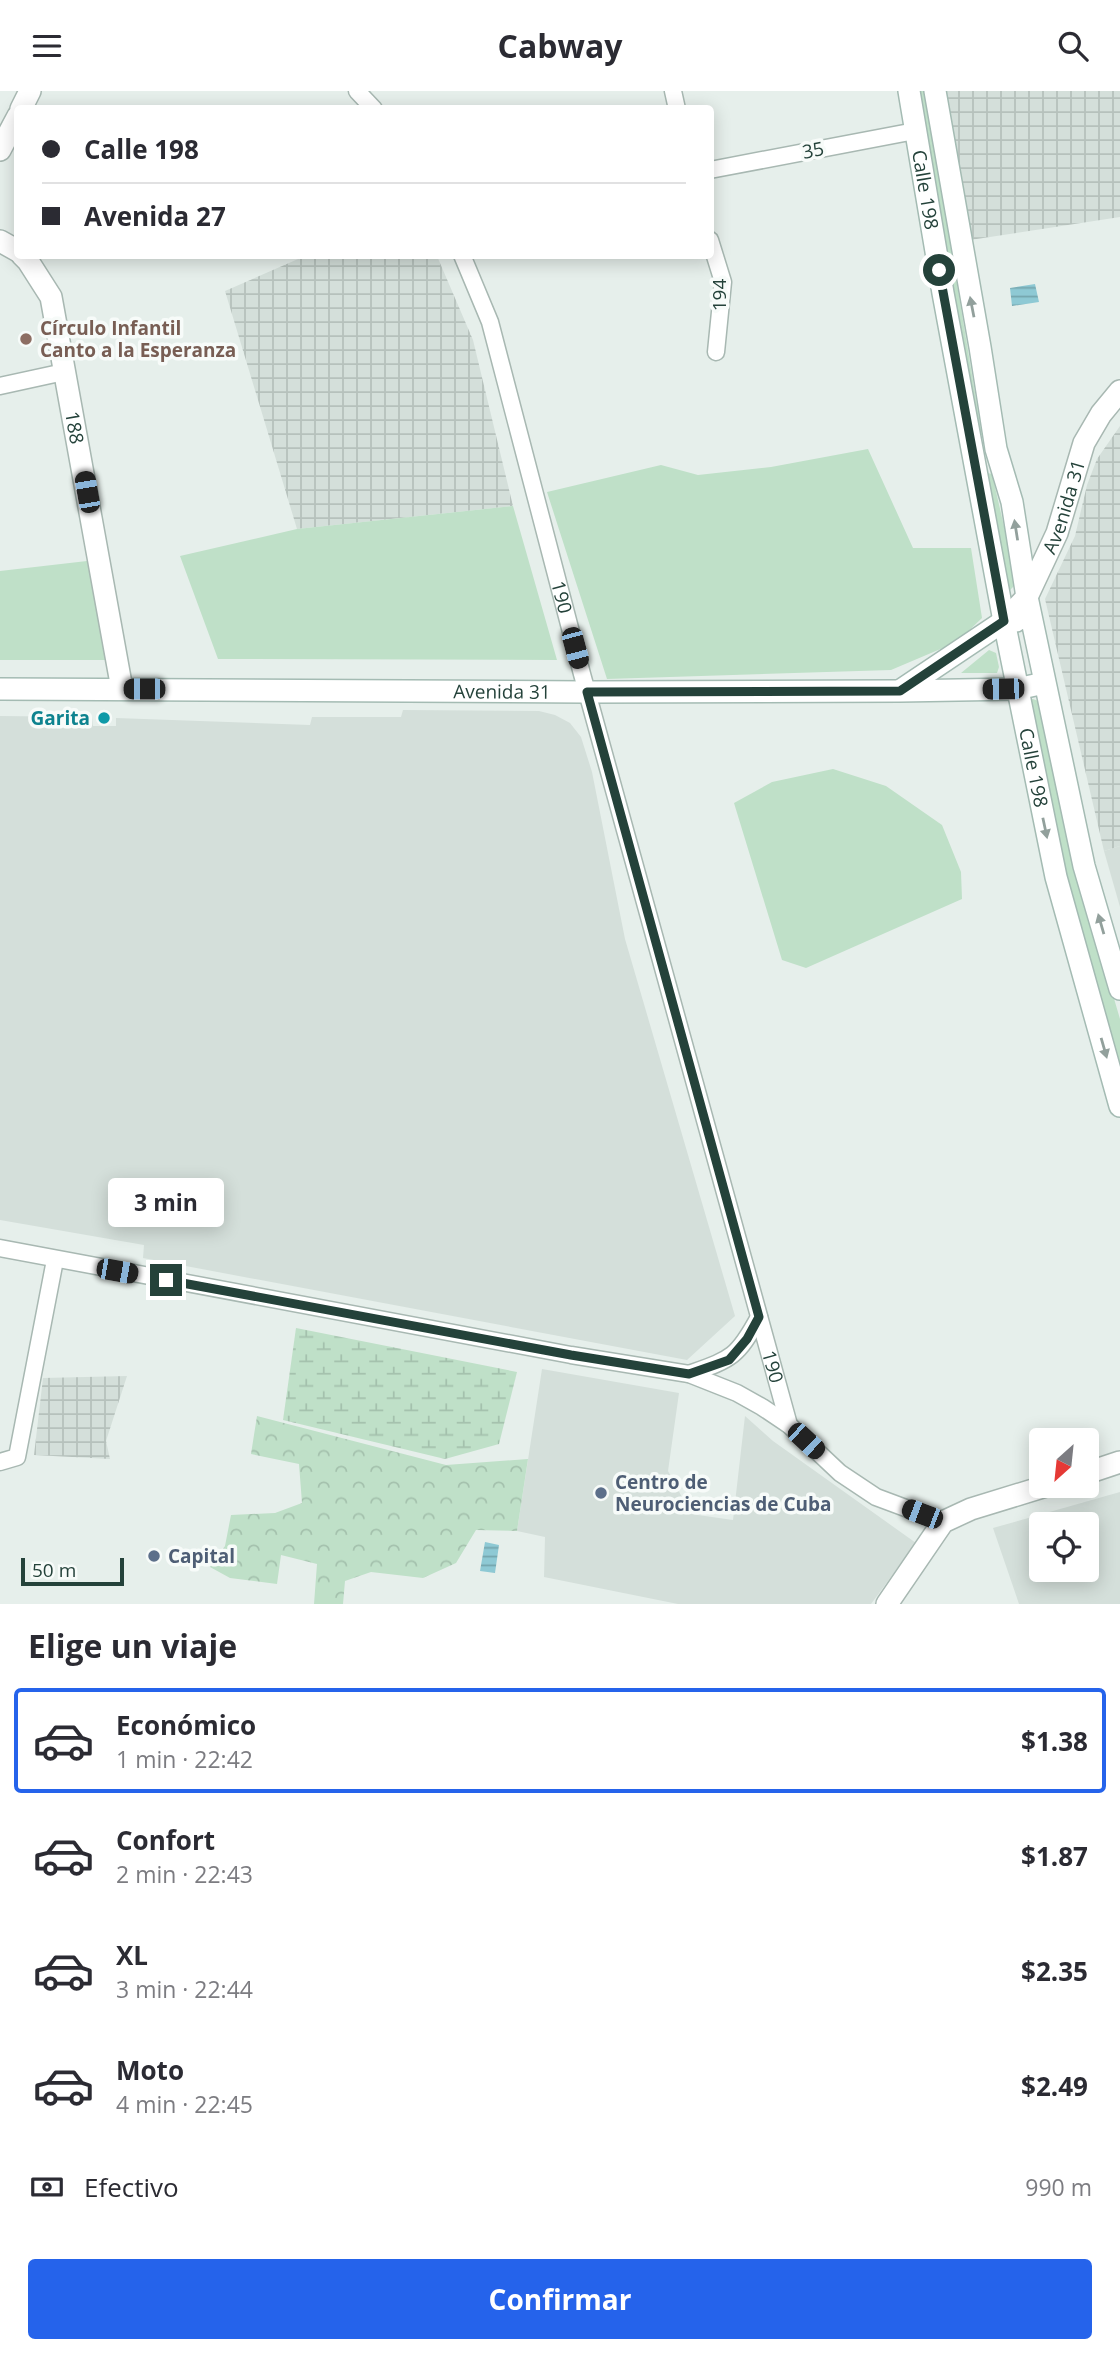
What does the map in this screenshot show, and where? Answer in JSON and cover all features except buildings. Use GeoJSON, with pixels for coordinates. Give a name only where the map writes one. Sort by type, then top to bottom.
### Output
{"type":"FeatureCollection","features":[{"type":"Feature","properties":{"kind":"main road","name":"Calle 198"},"geometry":{"type":"LineString","coordinates":[[909,91],[1004,621],[1055,877],[1120,1106]]}},
{"type":"Feature","properties":{"kind":"main road","name":"Calle 198"},"geometry":{"type":"LineString","coordinates":[[935,91],[996,449],[1012,502],[1044,683],[1084,866],[1120,989]]}},
{"type":"Feature","properties":{"kind":"main road"},"geometry":{"type":"LineString","coordinates":[[0,150],[14,124]]}},
{"type":"Feature","properties":{"kind":"main road","name":"188"},"geometry":{"type":"LineString","coordinates":[[26,259],[51,297],[122,689]]}},
{"type":"Feature","properties":{"kind":"main road","name":"Avenida 31"},"geometry":{"type":"LineString","coordinates":[[900,691],[1004,621],[1027,597],[1057,533],[1084,443],[1101,414],[1120,391]]}},
{"type":"Feature","properties":{"kind":"main road"},"geometry":{"type":"LineString","coordinates":[[974,451],[996,449]]}},
{"type":"Feature","properties":{"kind":"main road"},"geometry":{"type":"LineString","coordinates":[[1004,621],[1019,621],[1033,627]]}},
{"type":"Feature","properties":{"kind":"main road","name":"Avenida 31"},"geometry":{"type":"LineString","coordinates":[[0,689],[900,691],[1017,689],[1044,683]]}},
{"type":"Feature","properties":{"kind":"main road"},"geometry":{"type":"LineString","coordinates":[[1099,1469],[1120,1462]]}},
{"type":"Feature","properties":{"kind":"main road"},"geometry":{"type":"LineString","coordinates":[[887,1604],[943,1522],[971,1509],[1029,1491]]}},
{"type":"Feature","properties":{"kind":"street"},"geometry":{"type":"LineString","coordinates":[[358,91],[370,105]]}},
{"type":"Feature","properties":{"kind":"street","name":"35"},"geometry":{"type":"LineString","coordinates":[[714,169],[915,131]]}},
{"type":"Feature","properties":{"kind":"street","name":"194"},"geometry":{"type":"LineString","coordinates":[[714,253],[723,282],[716,352]]}},
{"type":"Feature","properties":{"kind":"street","name":"190"},"geometry":{"type":"LineString","coordinates":[[464,259],[489,322],[587,692],[789,1425]]}},
{"type":"Feature","properties":{"kind":"street"},"geometry":{"type":"LineString","coordinates":[[0,386],[64,372]]}},
{"type":"Feature","properties":{"kind":"street"},"geometry":{"type":"LineString","coordinates":[[0,1248],[571,1355],[689,1374],[737,1393],[789,1425],[840,1473],[876,1497],[943,1522]]}},
{"type":"Feature","properties":{"kind":"street"},"geometry":{"type":"LineString","coordinates":[[0,1462],[17,1457],[55,1259]]}},
{"type":"Feature","properties":{"kind":"street"},"geometry":{"type":"LineString","coordinates":[[689,1374],[729,1360],[747,1339],[759,1317]]}},
{"type":"Feature","properties":{"kind":"shaded area"},"geometry":{"type":"Polygon","coordinates":[[[945,91],[1120,91],[1120,217],[970,240],[945,91]]]}},
{"type":"Feature","properties":{"kind":"shaded area"},"geometry":{"type":"Polygon","coordinates":[[[298,259],[438,259],[473,340],[513,506],[297,529],[225,291],[298,259]]]}},
{"type":"Feature","properties":{"kind":"shaded area"},"geometry":{"type":"Polygon","coordinates":[[[1120,426],[1120,846],[1104,851],[1045,599],[1075,536],[1087,485],[1097,459],[1120,426]]]}},
{"type":"Feature","properties":{"kind":"shaded area"},"geometry":{"type":"Polygon","coordinates":[[[403,710],[539,711],[570,723],[581,737],[592,772],[625,939],[735,1316],[687,1360],[143,1258],[144,1245],[0,1220],[0,716],[92,717],[93,726],[116,726],[116,718],[310,725],[312,717],[401,717],[403,710]]]}},
{"type":"Feature","properties":{"kind":"shaded area"},"geometry":{"type":"Polygon","coordinates":[[[1120,846],[1120,907],[1104,851],[1120,846]]]}},
{"type":"Feature","properties":{"kind":"shaded area","name":"Centro de Neurociencias de Cuba"},"geometry":{"type":"Polygon","coordinates":[[[542,1369],[679,1393],[668,1471],[691,1514],[733,1520],[745,1416],[773,1441],[916,1543],[871,1604],[678,1604],[544,1577],[545,1537],[517,1531],[542,1369]]]}},
{"type":"Feature","properties":{"kind":"shaded area"},"geometry":{"type":"Polygon","coordinates":[[[127,1376],[106,1441],[110,1459],[34,1455],[43,1378],[127,1376]]]}},
{"type":"Feature","properties":{"kind":"shaded area"},"geometry":{"type":"Polygon","coordinates":[[[1120,1492],[1120,1604],[1019,1604],[993,1528],[1029,1518],[1029,1582],[1099,1582],[1099,1512],[1049,1512],[1120,1492]]]}},
{"type":"Feature","properties":{"kind":"green space"},"geometry":{"type":"Polygon","coordinates":[[[920,91],[925,91],[982,435],[978,435],[920,91]]]}},
{"type":"Feature","properties":{"kind":"green space"},"geometry":{"type":"Polygon","coordinates":[[[868,449],[913,548],[971,548],[982,618],[957,642],[891,670],[607,679],[547,492],[661,465],[698,475],[771,467],[868,449]]]}},
{"type":"Feature","properties":{"kind":"green space"},"geometry":{"type":"Polygon","coordinates":[[[988,473],[992,474],[1017,583],[1010,590],[1007,588],[988,473]]]}},
{"type":"Feature","properties":{"kind":"green space"},"geometry":{"type":"Polygon","coordinates":[[[513,506],[557,660],[218,659],[180,556],[297,529],[513,506]]]}},
{"type":"Feature","properties":{"kind":"green space"},"geometry":{"type":"Polygon","coordinates":[[[87,561],[107,660],[0,660],[0,571],[87,561]]]}},
{"type":"Feature","properties":{"kind":"green space"},"geometry":{"type":"Polygon","coordinates":[[[989,650],[996,653],[999,667],[997,673],[961,673],[989,650]]]}},
{"type":"Feature","properties":{"kind":"green space"},"geometry":{"type":"Polygon","coordinates":[[[1028,700],[1041,702],[1076,869],[1120,1019],[1120,1076],[1063,871],[1028,700]]]}},
{"type":"Feature","properties":{"kind":"green space"},"geometry":{"type":"Polygon","coordinates":[[[833,769],[886,786],[942,825],[961,872],[962,899],[806,968],[782,960],[734,803],[772,782],[833,769]]]}},
{"type":"Feature","properties":{"kind":"green space"},"geometry":{"type":"Polygon","coordinates":[[[296,1328],[517,1372],[499,1444],[445,1459],[283,1420],[296,1328]]]}},
{"type":"Feature","properties":{"kind":"green space"},"geometry":{"type":"Polygon","coordinates":[[[257,1416],[446,1465],[528,1459],[517,1531],[476,1530],[456,1563],[423,1578],[371,1572],[345,1581],[343,1604],[314,1604],[317,1564],[281,1555],[277,1584],[230,1578],[210,1567],[225,1546],[231,1515],[275,1513],[302,1503],[299,1464],[251,1454],[257,1416]]]}},
{"type":"Feature","properties":{"kind":"water"},"geometry":{"type":"Polygon","coordinates":[[[1035,284],[1039,302],[1012,306],[1010,288],[1035,284]]]}},
{"type":"Feature","properties":{"kind":"water"},"geometry":{"type":"Polygon","coordinates":[[[485,1542],[499,1545],[495,1573],[480,1571],[485,1542]]]}},
{"type":"Feature","properties":{"kind":"place","name":"Círculo Infantil Canto a la Esperanza"},"geometry":{"type":"Point","coordinates":[26,339]}},
{"type":"Feature","properties":{"kind":"place","name":"Garita"},"geometry":{"type":"Point","coordinates":[104,718]}},
{"type":"Feature","properties":{"kind":"place","name":"Centro de Neurociencias de Cuba"},"geometry":{"type":"Point","coordinates":[601,1493]}},
{"type":"Feature","properties":{"kind":"place","name":"Capital"},"geometry":{"type":"Point","coordinates":[154,1556]}},
{"type":"Feature","properties":{"kind":"route"},"geometry":{"type":"LineString","coordinates":[[166,1280],[571,1355],[689,1374],[729,1360],[747,1339],[759,1317],[587,692],[900,691],[1004,621],[939,270]]}}]}
